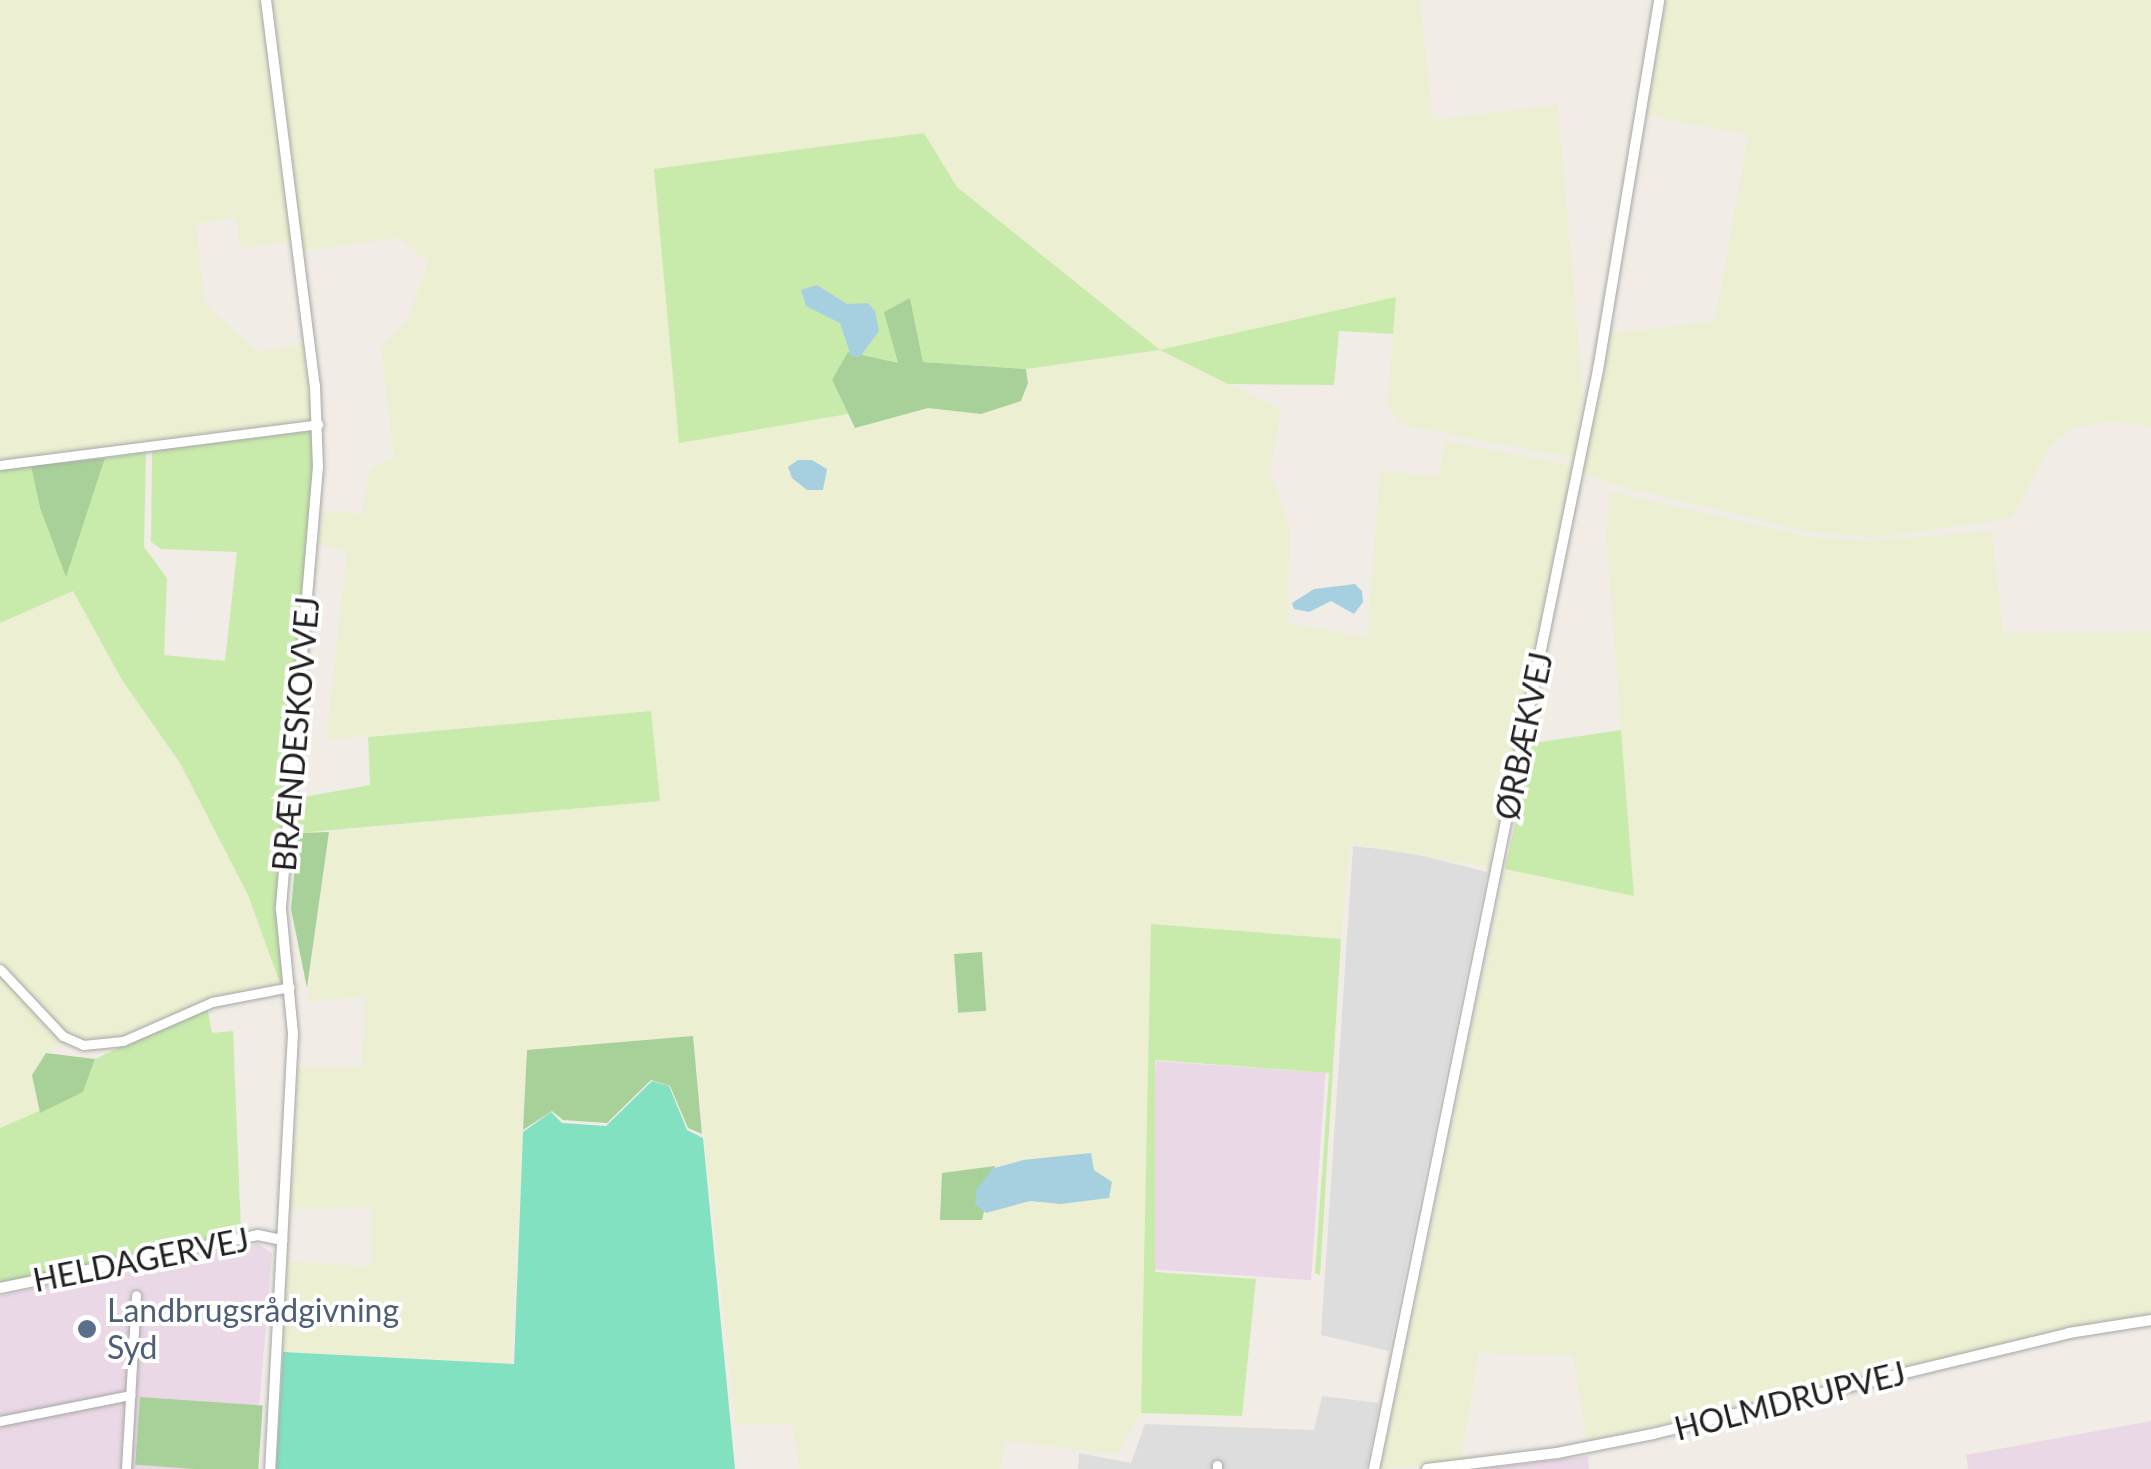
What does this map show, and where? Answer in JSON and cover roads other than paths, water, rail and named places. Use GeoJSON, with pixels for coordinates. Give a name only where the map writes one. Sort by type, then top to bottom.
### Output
{"type":"FeatureCollection","features":[{"type":"Feature","properties":{"kind":"street","name":"BRÆNDESKOVVEJ"},"geometry":{"type":"LineString","coordinates":[[266,0],[318,424],[318,466],[282,909],[293,1034],[270,1469]]}},
{"type":"Feature","properties":{"kind":"street","name":"ØRBÆKVEJ"},"geometry":{"type":"LineString","coordinates":[[1374,1469],[1598,370],[1659,0]]}},
{"type":"Feature","properties":{"kind":"street"},"geometry":{"type":"LineString","coordinates":[[0,465],[318,424]]}},
{"type":"Feature","properties":{"kind":"street"},"geometry":{"type":"LineString","coordinates":[[0,969],[63,1036],[83,1045],[123,1041],[212,1002],[290,987]]}},
{"type":"Feature","properties":{"kind":"street","name":"HELDAGERVEJ"},"geometry":{"type":"LineString","coordinates":[[0,1288],[258,1235],[282,1240]]}},
{"type":"Feature","properties":{"kind":"street"},"geometry":{"type":"LineString","coordinates":[[126,1469],[136,1295]]}},
{"type":"Feature","properties":{"kind":"street","name":"HOLMDRUPVEJ"},"geometry":{"type":"LineString","coordinates":[[1427,1469],[1556,1453],[1652,1434],[2069,1333],[2151,1320]]}},
{"type":"Feature","properties":{"kind":"street"},"geometry":{"type":"LineString","coordinates":[[0,1421],[130,1394]]}},
{"type":"Feature","properties":{"kind":"water"},"geometry":{"type":"Polygon","coordinates":[[[817,285],[847,304],[868,303],[875,311],[879,331],[860,357],[851,356],[840,323],[806,306],[801,290],[817,285]]]}},
{"type":"Feature","properties":{"kind":"water"},"geometry":{"type":"Polygon","coordinates":[[[798,460],[812,460],[827,469],[823,490],[807,490],[792,478],[788,467],[798,460]]]}},
{"type":"Feature","properties":{"kind":"water"},"geometry":{"type":"Polygon","coordinates":[[[1355,584],[1362,591],[1363,602],[1354,614],[1331,601],[1309,612],[1294,609],[1292,603],[1314,589],[1355,584]]]}},
{"type":"Feature","properties":{"kind":"water"},"geometry":{"type":"Polygon","coordinates":[[[1091,1153],[1094,1170],[1112,1182],[1109,1198],[1061,1204],[1030,1201],[986,1213],[975,1204],[977,1188],[994,1168],[1023,1160],[1091,1153]]]}},
{"type":"Feature","properties":{"kind":"place","name":"Landbrugsrådgivning Syd"},"geometry":{"type":"Point","coordinates":[87,1329]}}]}
